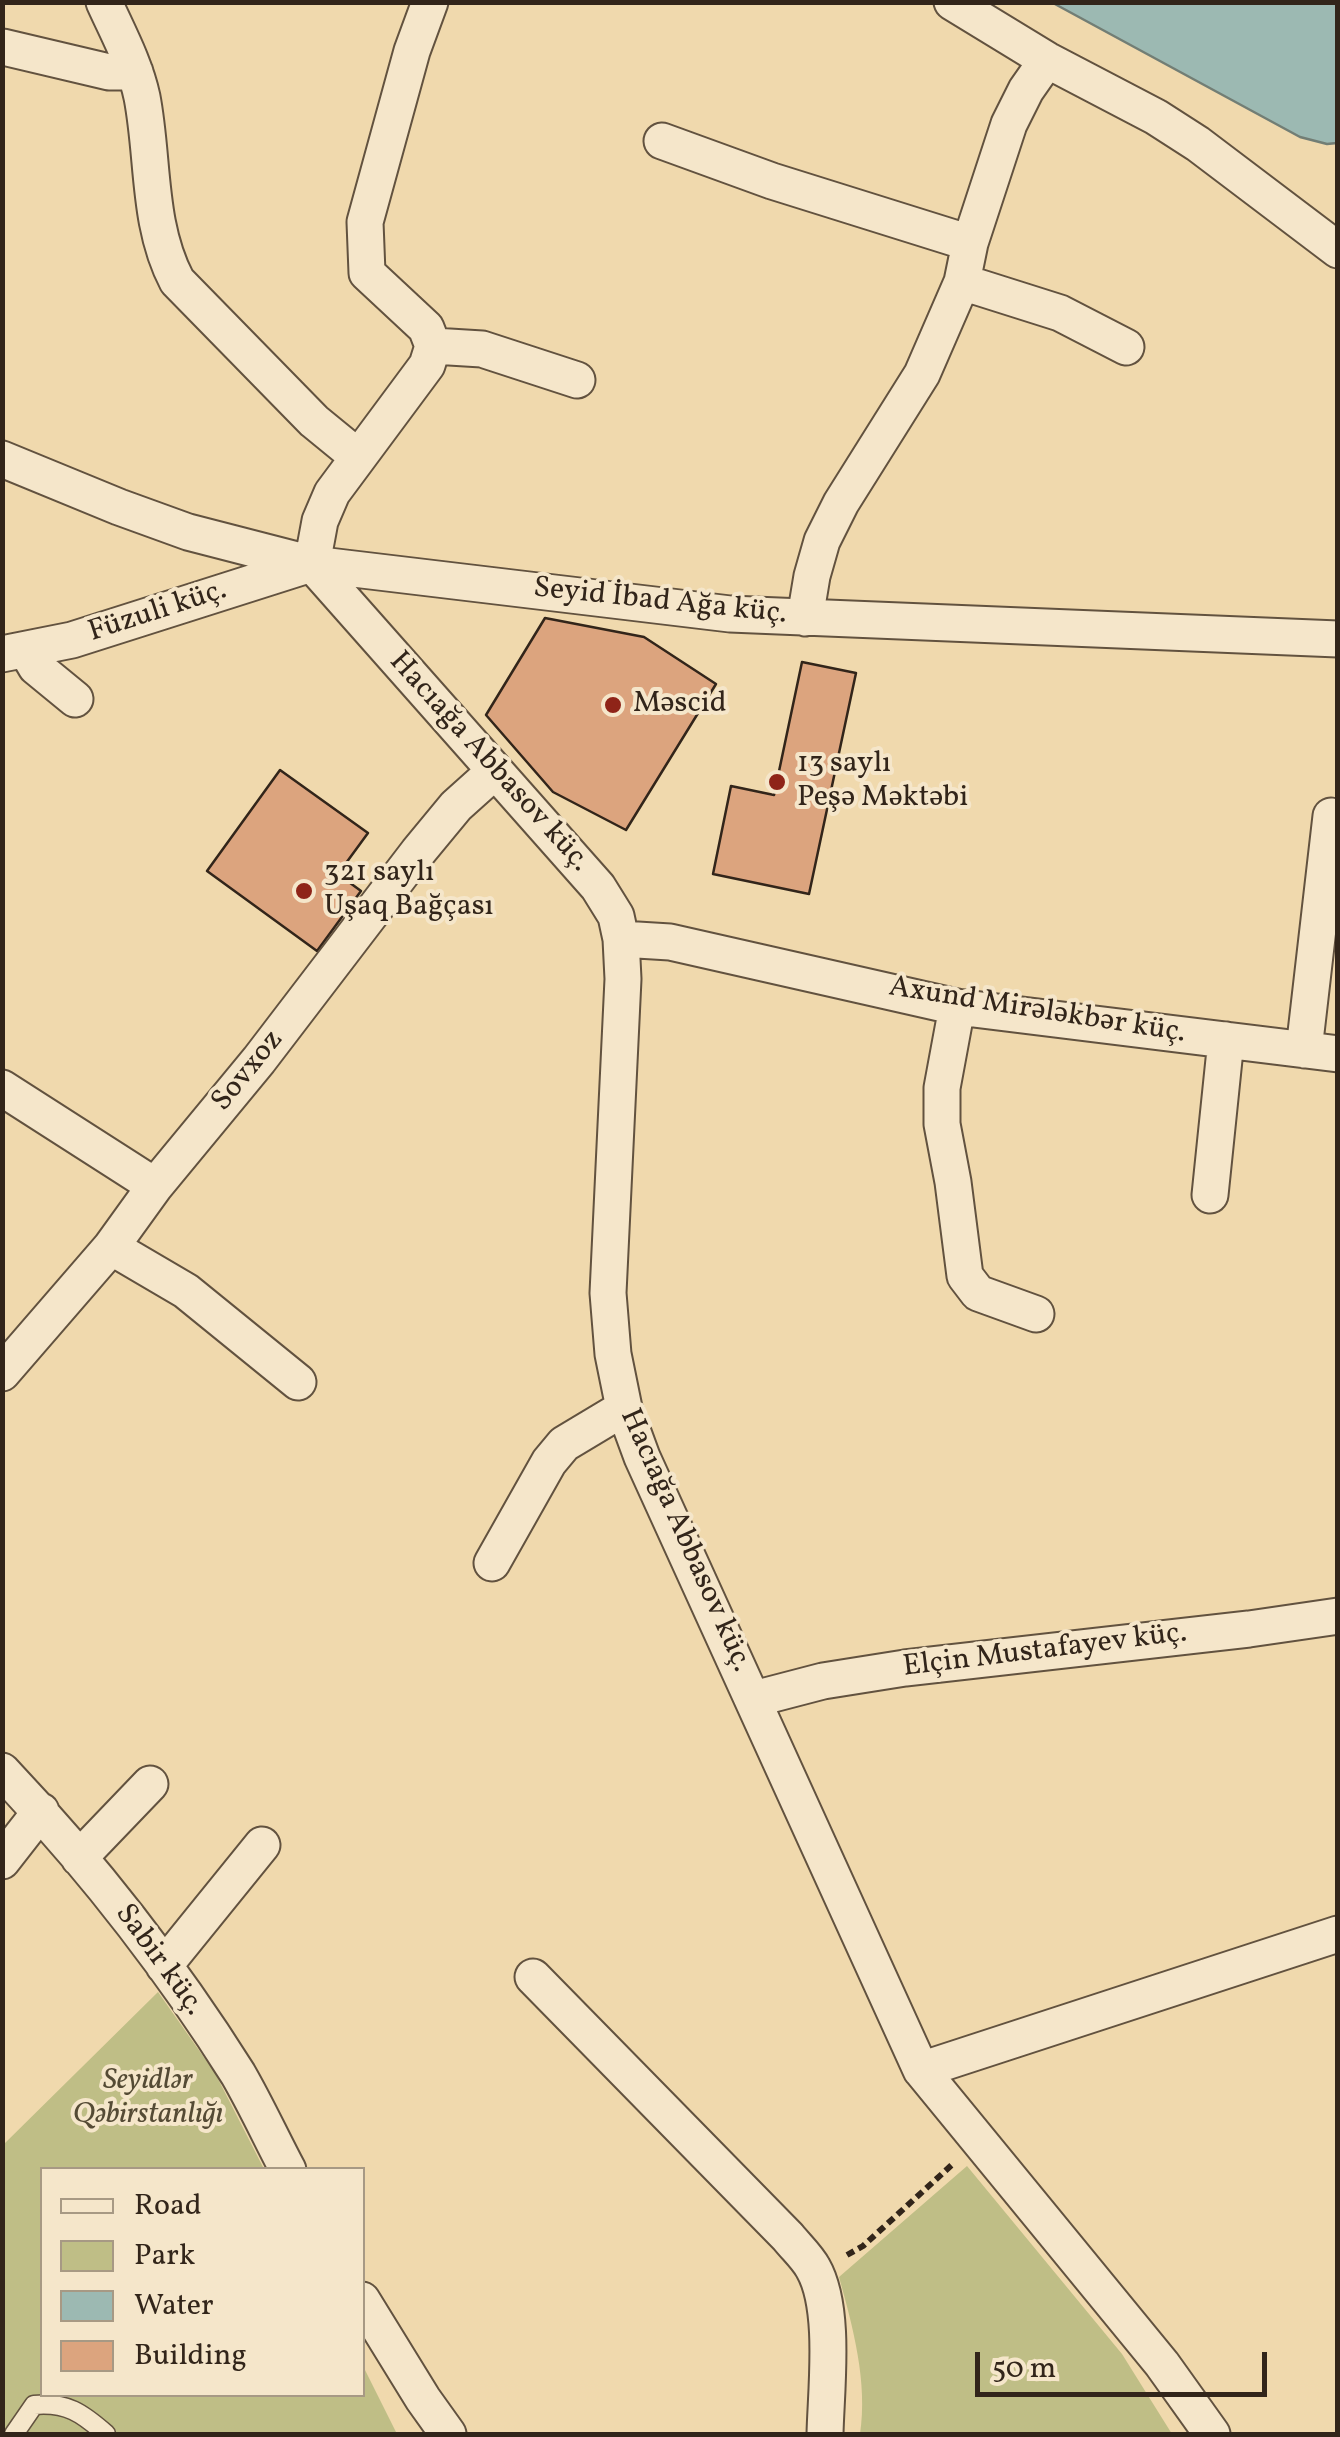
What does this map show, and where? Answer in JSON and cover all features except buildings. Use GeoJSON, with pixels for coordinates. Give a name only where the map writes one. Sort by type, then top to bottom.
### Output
{"type":"FeatureCollection","features":[{"type":"Feature","properties":{"kind":"street"},"geometry":{"type":"LineString","coordinates":[[104,2],[136,72],[158,233],[164,258],[176,281],[314,421],[358,457]]}},
{"type":"Feature","properties":{"kind":"street"},"geometry":{"type":"LineString","coordinates":[[312,564],[320,521],[332,493],[427,365],[433,346],[426,328],[366,273],[365,222],[412,51],[430,2]]}},
{"type":"Feature","properties":{"kind":"street"},"geometry":{"type":"LineString","coordinates":[[952,2],[1047,60],[1156,117],[1338,250]]}},
{"type":"Feature","properties":{"kind":"street"},"geometry":{"type":"LineString","coordinates":[[2,46],[109,72],[136,72]]}},
{"type":"Feature","properties":{"kind":"street"},"geometry":{"type":"LineString","coordinates":[[805,618],[822,541],[840,503],[922,374],[962,282],[970,243],[1010,124],[1026,90],[1047,60]]}},
{"type":"Feature","properties":{"kind":"street"},"geometry":{"type":"LineString","coordinates":[[662,141],[772,181],[970,243]]}},
{"type":"Feature","properties":{"kind":"street"},"geometry":{"type":"LineString","coordinates":[[962,282],[1060,313],[1126,347]]}},
{"type":"Feature","properties":{"kind":"street"},"geometry":{"type":"LineString","coordinates":[[433,346],[482,349],[577,380]]}},
{"type":"Feature","properties":{"kind":"street","name":"Seyid İbad Ağa küç."},"geometry":{"type":"LineString","coordinates":[[2,459],[188,532],[312,564],[730,614],[1338,639]]}},
{"type":"Feature","properties":{"kind":"street","name":"Füzuli küç."},"geometry":{"type":"LineString","coordinates":[[14,652],[72,640],[312,564]]}},
{"type":"Feature","properties":{"kind":"street","name":"Hacıağa Abbasov küç."},"geometry":{"type":"LineString","coordinates":[[312,564],[598,887],[616,916],[622,938],[623,979],[608,1293],[613,1354],[624,1408],[642,1457],[920,2070],[1162,2364],[1212,2434]]}},
{"type":"Feature","properties":{"kind":"street"},"geometry":{"type":"LineString","coordinates":[[14,652],[75,700]]}},
{"type":"Feature","properties":{"kind":"street","name":"Sovxoz"},"geometry":{"type":"LineString","coordinates":[[2,1373],[112,1247],[154,1186],[259,1060],[430,837],[456,806],[495,771]]}},
{"type":"Feature","properties":{"kind":"street"},"geometry":{"type":"LineString","coordinates":[[1321,1052],[1331,816]]}},
{"type":"Feature","properties":{"kind":"street","name":"Axund Mirələkbər küç."},"geometry":{"type":"LineString","coordinates":[[622,938],[670,942],[957,1006],[1321,1052]]}},
{"type":"Feature","properties":{"kind":"street"},"geometry":{"type":"LineString","coordinates":[[957,1006],[942,1088],[942,1124],[954,1182],[965,1276],[978,1293],[1036,1314]]}},
{"type":"Feature","properties":{"kind":"street"},"geometry":{"type":"LineString","coordinates":[[1210,1195],[1226,1040]]}},
{"type":"Feature","properties":{"kind":"street"},"geometry":{"type":"LineString","coordinates":[[2,1088],[154,1186]]}},
{"type":"Feature","properties":{"kind":"street"},"geometry":{"type":"LineString","coordinates":[[112,1247],[186,1291],[298,1382]]}},
{"type":"Feature","properties":{"kind":"street"},"geometry":{"type":"LineString","coordinates":[[492,1563],[564,1444],[624,1408]]}},
{"type":"Feature","properties":{"kind":"street","name":"Elçin Mustafayev küç."},"geometry":{"type":"LineString","coordinates":[[754,1699],[823,1681],[905,1668],[1338,1616]]}},
{"type":"Feature","properties":{"kind":"street","name":"Sabir küç."},"geometry":{"type":"LineString","coordinates":[[2,1771],[79,1858],[164,1966],[239,2077],[286,2167]]}},
{"type":"Feature","properties":{"kind":"street"},"geometry":{"type":"LineString","coordinates":[[79,1858],[150,1784]]}},
{"type":"Feature","properties":{"kind":"street"},"geometry":{"type":"LineString","coordinates":[[2,1860],[40,1812]]}},
{"type":"Feature","properties":{"kind":"street"},"geometry":{"type":"LineString","coordinates":[[164,1966],[262,1845]]}},
{"type":"Feature","properties":{"kind":"street"},"geometry":{"type":"LineString","coordinates":[[920,2070],[1338,1934]]}},
{"type":"Feature","properties":{"kind":"street"},"geometry":{"type":"LineString","coordinates":[[533,1977],[788,2237],[814,2269],[827,2328],[825,2434]]}},
{"type":"Feature","properties":{"kind":"street"},"geometry":{"type":"LineString","coordinates":[[365,2305],[448,2434]]}},
{"type":"Feature","properties":{"kind":"lane"},"geometry":{"type":"LineString","coordinates":[[14,2434],[34,2404],[58,2402],[106,2434]]}},
{"type":"Feature","properties":{"kind":"path"},"geometry":{"type":"LineString","coordinates":[[814,2269],[862,2246],[978,2141]]}},
{"type":"Feature","properties":{"kind":"green space","name":"Seyidlər Qəbirstanlığı"},"geometry":{"type":"Polygon","coordinates":[[[158,1992],[215,2073],[263,2167],[40,2167],[40,2397],[365,2397],[365,2370],[397,2434],[3,2434],[3,2145],[158,1992]]]}},
{"type":"Feature","properties":{"kind":"green space"},"geometry":{"type":"Polygon","coordinates":[[[967,2166],[1122,2354],[1172,2434],[860,2434],[861,2375],[839,2277],[967,2166]]]}},
{"type":"Feature","properties":{"kind":"water"},"geometry":{"type":"Polygon","coordinates":[[[1053,3],[1337,3],[1337,143],[1300,137],[1053,3]]]}},
{"type":"Feature","properties":{"kind":"place","name":"Məscid"},"geometry":{"type":"Point","coordinates":[613,705]}},
{"type":"Feature","properties":{"kind":"place","name":"13 saylı Peşə Məktəbi"},"geometry":{"type":"Point","coordinates":[777,782]}},
{"type":"Feature","properties":{"kind":"place","name":"321 saylı Uşaq Bağçası"},"geometry":{"type":"Point","coordinates":[304,891]}}]}
